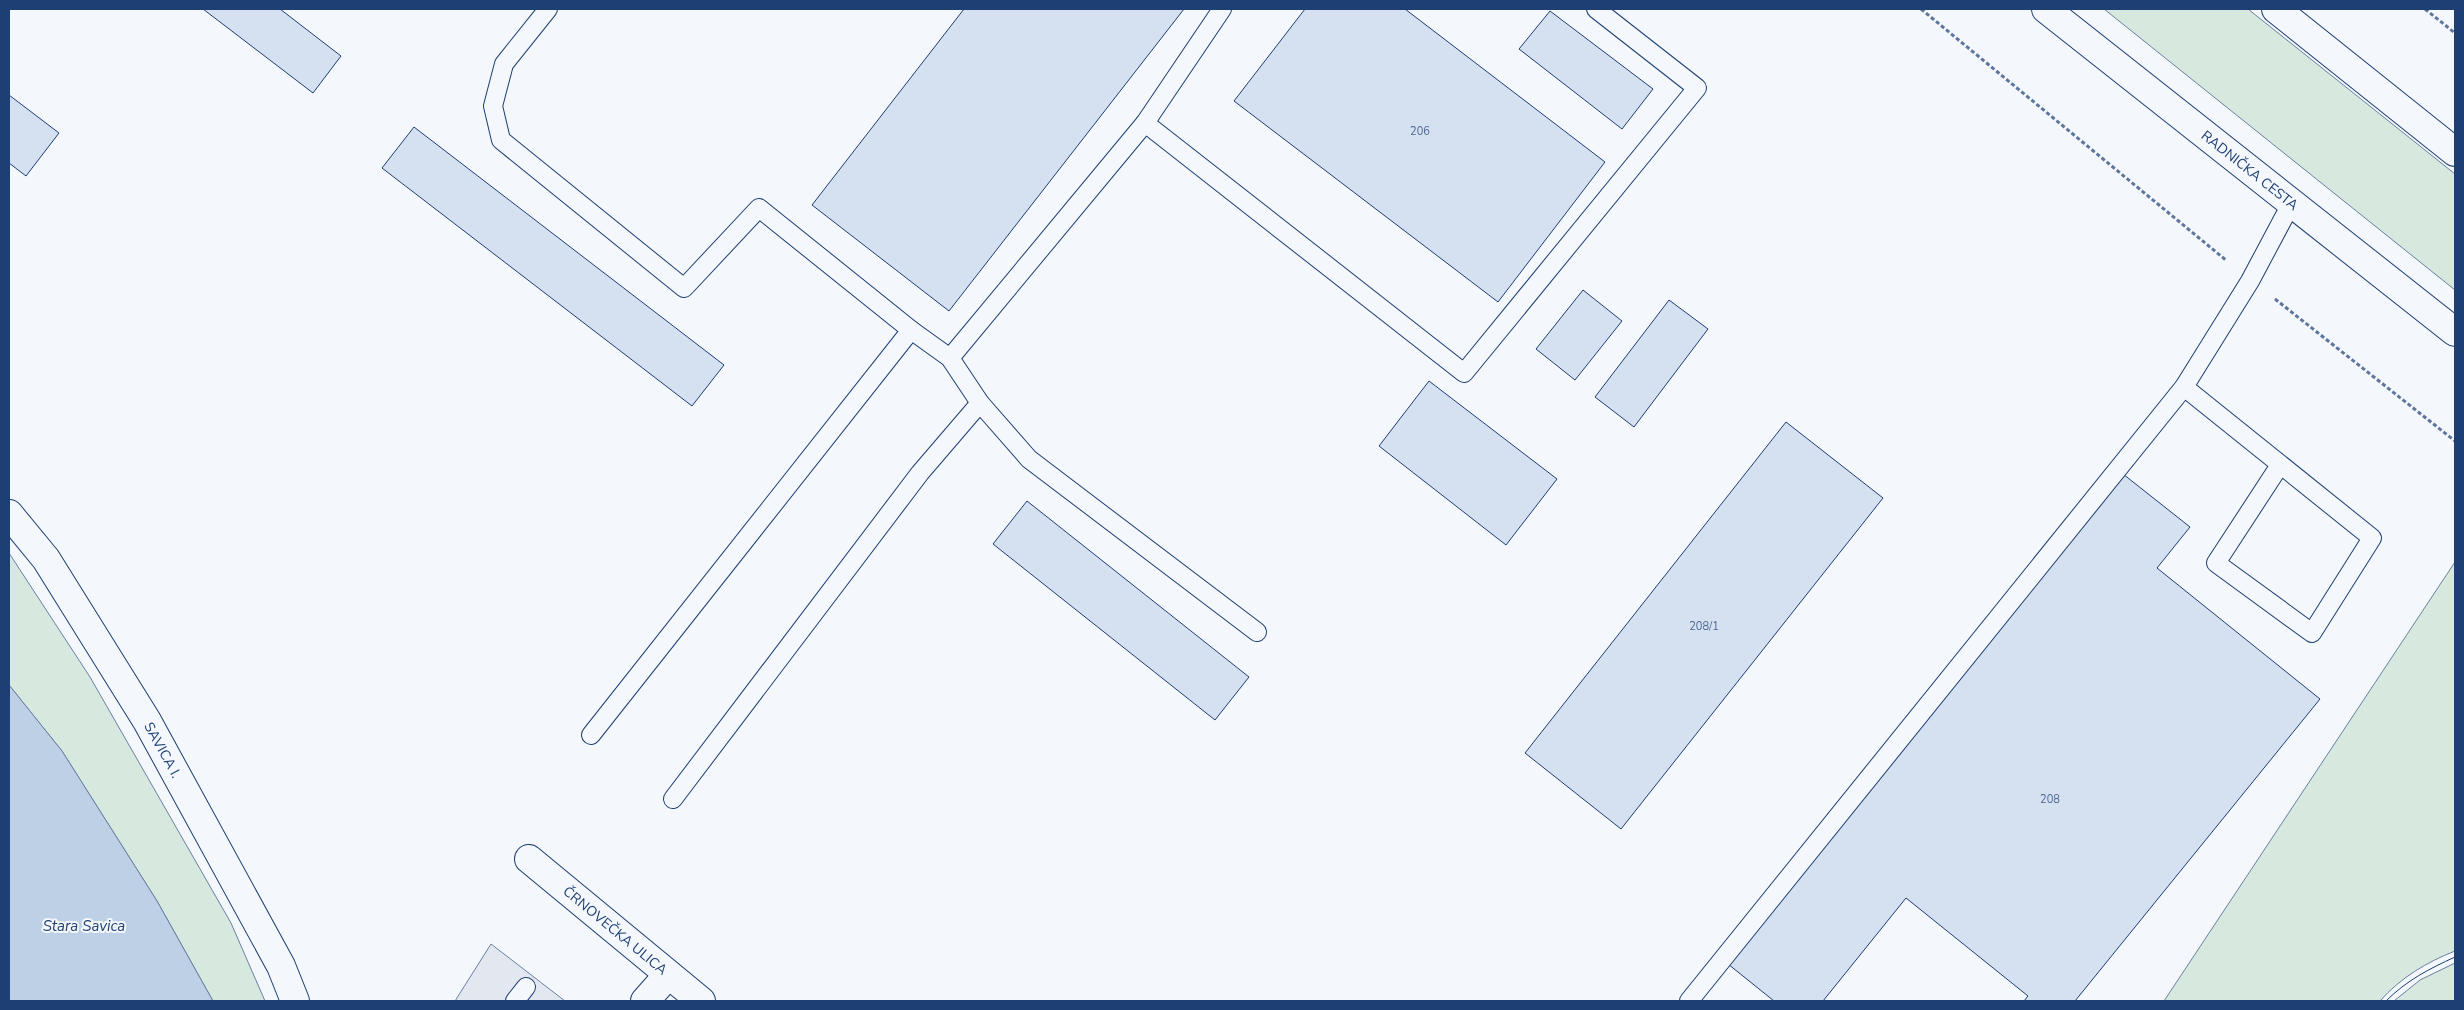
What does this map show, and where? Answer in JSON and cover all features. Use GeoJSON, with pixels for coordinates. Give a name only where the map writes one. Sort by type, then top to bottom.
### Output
{"type":"FeatureCollection","features":[{"type":"Feature","properties":{"kind":"street","name":"RADNIČKA CESTA"},"geometry":{"type":"LineString","coordinates":[[2046,9],[2455,332]]}},
{"type":"Feature","properties":{"kind":"street"},"geometry":{"type":"LineString","coordinates":[[2276,9],[2455,152]]}},
{"type":"Feature","properties":{"kind":"street","name":"SAVICA I."},"geometry":{"type":"LineString","coordinates":[[9,514],[46,559],[147,721],[281,966],[294,1001]]}},
{"type":"Feature","properties":{"kind":"street","name":"ČRNOVEČKA ULICA"},"geometry":{"type":"LineString","coordinates":[[529,860],[701,1001]]}},
{"type":"Feature","properties":{"kind":"street"},"geometry":{"type":"LineString","coordinates":[[646,1001],[668,975]]}},
{"type":"Feature","properties":{"kind":"lane"},"geometry":{"type":"LineString","coordinates":[[548,9],[504,64],[493,106],[501,140],[684,288],[759,208],[910,330],[950,358],[980,403],[1030,459],[1256,632]]}},
{"type":"Feature","properties":{"kind":"lane"},"geometry":{"type":"LineString","coordinates":[[950,358],[1144,122],[1222,9]]}},
{"type":"Feature","properties":{"kind":"lane"},"geometry":{"type":"LineString","coordinates":[[1144,122],[1464,373],[1696,88],[1596,9]]}},
{"type":"Feature","properties":{"kind":"lane"},"geometry":{"type":"LineString","coordinates":[[1689,1001],[2184,387],[2250,281],[2291,204]]}},
{"type":"Feature","properties":{"kind":"lane"},"geometry":{"type":"LineString","coordinates":[[591,735],[910,330]]}},
{"type":"Feature","properties":{"kind":"lane"},"geometry":{"type":"LineString","coordinates":[[2184,387],[2372,538],[2312,633],[2216,563],[2280,465]]}},
{"type":"Feature","properties":{"kind":"lane"},"geometry":{"type":"LineString","coordinates":[[674,799],[914,481],[980,403]]}},
{"type":"Feature","properties":{"kind":"lane"},"geometry":{"type":"LineString","coordinates":[[515,1001],[526,987]]}},
{"type":"Feature","properties":{"kind":"path"},"geometry":{"type":"LineString","coordinates":[[1921,9],[2217,252]]}},
{"type":"Feature","properties":{"kind":"path"},"geometry":{"type":"LineString","coordinates":[[2425,9],[2455,33]]}},
{"type":"Feature","properties":{"kind":"path"},"geometry":{"type":"LineString","coordinates":[[2276,300],[2455,441]]}},
{"type":"Feature","properties":{"kind":"shaded area"},"geometry":{"type":"Polygon","coordinates":[[[2104,9],[2248,9],[2455,174],[2455,290],[2104,9]]]}},
{"type":"Feature","properties":{"kind":"shaded area"},"geometry":{"type":"Polygon","coordinates":[[[9,553],[90,677],[231,923],[265,1001],[213,1001],[157,901],[62,751],[9,685],[9,553]]]}},
{"type":"Feature","properties":{"kind":"shaded area"},"geometry":{"type":"Polygon","coordinates":[[[2455,562],[2455,951],[2434,960],[2414,972],[2396,985],[2380,1001],[2164,1001],[2455,562]]]}},
{"type":"Feature","properties":{"kind":"shaded area"},"geometry":{"type":"Polygon","coordinates":[[[491,944],[565,1001],[455,1001],[491,944]]]}},
{"type":"Feature","properties":{"kind":"shaded area"},"geometry":{"type":"Polygon","coordinates":[[[2455,963],[2455,1001],[2394,1001],[2420,980],[2455,963]]]}},
{"type":"Feature","properties":{"kind":"water","name":"Stara Savica"},"geometry":{"type":"Polygon","coordinates":[[[9,685],[62,751],[157,901],[213,1001],[9,1001],[9,685]]]}},
{"type":"Feature","properties":{"kind":"building"},"geometry":{"type":"Polygon","coordinates":[[[203,9],[280,9],[341,56],[313,93],[203,9]]]}},
{"type":"Feature","properties":{"kind":"building"},"geometry":{"type":"Polygon","coordinates":[[[964,9],[1184,9],[949,311],[812,205],[964,9]]]}},
{"type":"Feature","properties":{"kind":"building"},"geometry":{"type":"Polygon","coordinates":[[[1305,9],[1405,9],[1605,162],[1498,302],[1234,101],[1305,9]]]}},
{"type":"Feature","properties":{"kind":"building"},"geometry":{"type":"Polygon","coordinates":[[[1550,11],[1653,89],[1622,129],[1519,49],[1550,11]]]}},
{"type":"Feature","properties":{"kind":"building"},"geometry":{"type":"Polygon","coordinates":[[[9,95],[59,133],[26,176],[9,163],[9,95]]]}},
{"type":"Feature","properties":{"kind":"building"},"geometry":{"type":"Polygon","coordinates":[[[414,127],[724,365],[692,406],[382,168],[414,127]]]}},
{"type":"Feature","properties":{"kind":"building"},"geometry":{"type":"Polygon","coordinates":[[[1583,290],[1622,321],[1575,380],[1536,349],[1583,290]]]}},
{"type":"Feature","properties":{"kind":"building"},"geometry":{"type":"Polygon","coordinates":[[[1669,300],[1708,329],[1634,427],[1595,397],[1669,300]]]}},
{"type":"Feature","properties":{"kind":"building"},"geometry":{"type":"Polygon","coordinates":[[[1429,381],[1557,479],[1506,545],[1379,446],[1429,381]]]}},
{"type":"Feature","properties":{"kind":"building"},"geometry":{"type":"Polygon","coordinates":[[[1786,422],[1883,498],[1621,829],[1525,753],[1786,422]]]}},
{"type":"Feature","properties":{"kind":"building"},"geometry":{"type":"Polygon","coordinates":[[[2123,474],[2190,527],[2157,568],[2320,699],[2075,1001],[2024,1001],[2028,996],[1906,898],[1823,1001],[1774,1001],[1728,964],[2123,474]]]}},
{"type":"Feature","properties":{"kind":"building"},"geometry":{"type":"Polygon","coordinates":[[[1027,501],[1249,677],[1215,720],[993,544],[1027,501]]]}},
{"type":"Feature","properties":{"kind":"tram line"},"geometry":{"type":"LineString","coordinates":[[2386,1001],[2419,976],[2455,957]]}}]}
